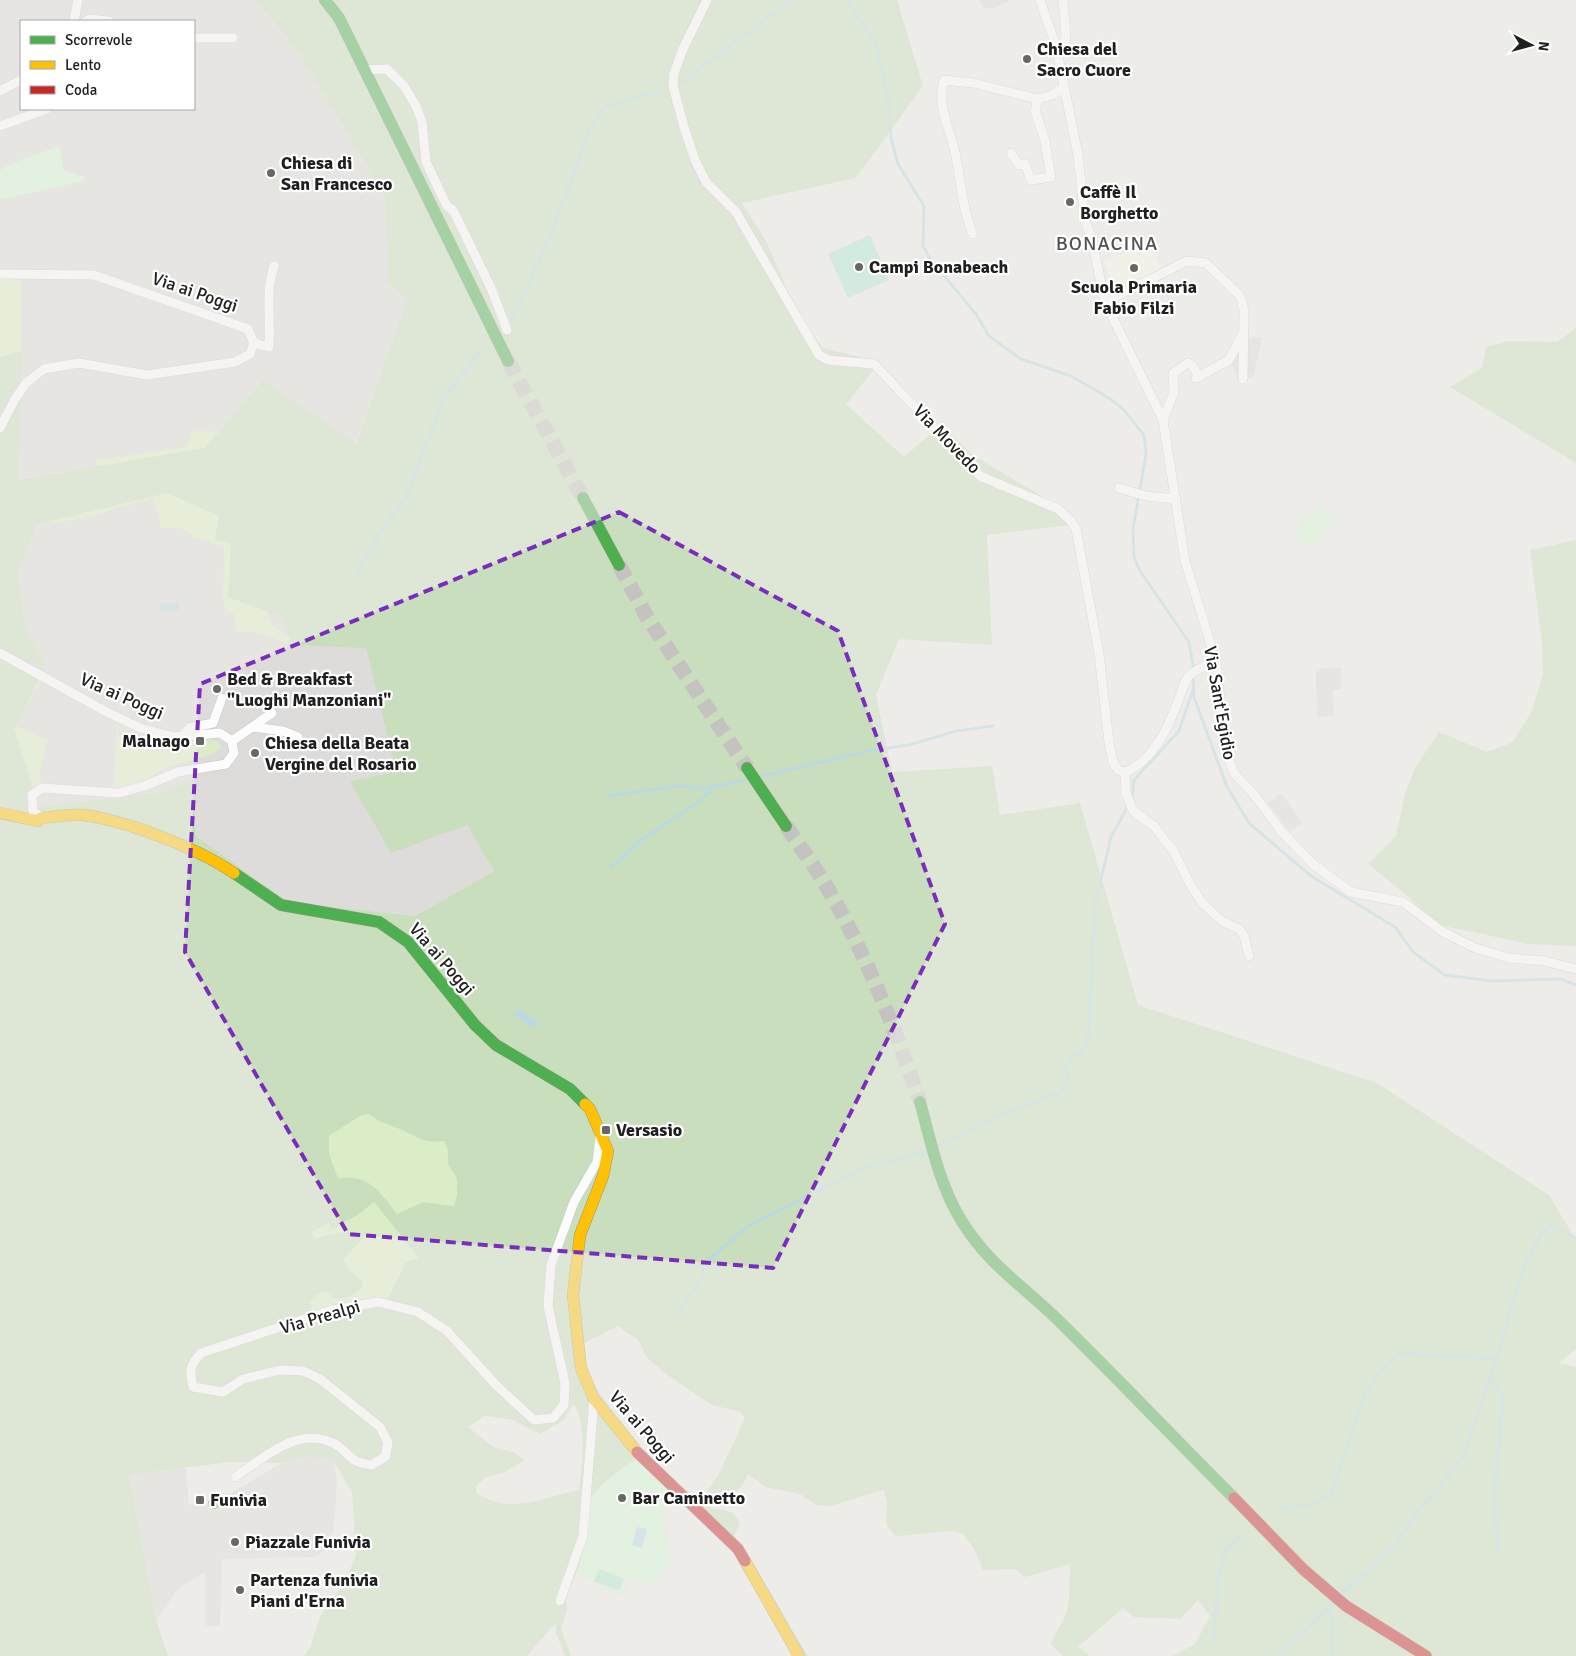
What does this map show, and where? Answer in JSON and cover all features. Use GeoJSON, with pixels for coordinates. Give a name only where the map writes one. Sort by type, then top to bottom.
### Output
{"type":"FeatureCollection","features":[{"type":"Feature","properties":{"kind":"main road"},"geometry":{"type":"LineString","coordinates":[[325,0],[339,18],[508,361]]}},
{"type":"Feature","properties":{"kind":"main road"},"geometry":{"type":"LineString","coordinates":[[583,498],[619,565]]}},
{"type":"Feature","properties":{"kind":"main road"},"geometry":{"type":"LineString","coordinates":[[747,768],[786,826]]}},
{"type":"Feature","properties":{"kind":"main road","name":"Via ai Poggi"},"geometry":{"type":"LineString","coordinates":[[0,813],[38,821],[41,818],[82,815],[111,821],[185,846],[220,864],[281,905],[379,922],[408,942],[475,1025],[496,1045],[521,1058],[570,1089],[590,1109],[600,1137],[608,1151],[603,1176],[580,1235],[573,1295],[581,1368],[594,1399],[640,1455],[738,1549],[799,1656]]}},
{"type":"Feature","properties":{"kind":"main road"},"geometry":{"type":"LineString","coordinates":[[920,1102],[940,1175],[960,1218],[976,1244],[1003,1273],[1059,1321],[1304,1570],[1346,1606],[1426,1656]]}},
{"type":"Feature","properties":{"kind":"street"},"geometry":{"type":"LineString","coordinates":[[74,20],[78,0]]}},
{"type":"Feature","properties":{"kind":"street","name":"Via Movedo"},"geometry":{"type":"LineString","coordinates":[[707,0],[682,52],[673,86],[695,160],[706,182],[736,212],[753,238],[783,295],[820,355],[828,360],[874,364],[980,476],[1058,509],[1072,521],[1076,529],[1099,654],[1113,762],[1118,770],[1125,772]]}},
{"type":"Feature","properties":{"kind":"street","name":"Via Sant'Egidio"},"geometry":{"type":"LineString","coordinates":[[1040,0],[1056,46],[1078,155],[1085,221],[1091,236],[1105,302],[1163,420],[1185,560],[1216,661],[1228,760],[1234,773],[1256,797],[1282,832],[1314,865],[1351,892],[1403,902],[1443,932],[1475,948],[1509,958],[1544,962],[1576,969]]}},
{"type":"Feature","properties":{"kind":"street"},"geometry":{"type":"LineString","coordinates":[[1056,46],[1066,38],[1063,0]]}},
{"type":"Feature","properties":{"kind":"street"},"geometry":{"type":"LineString","coordinates":[[195,38],[233,38]]}},
{"type":"Feature","properties":{"kind":"street"},"geometry":{"type":"LineString","coordinates":[[364,70],[387,69],[404,86],[416,106],[422,122],[426,162],[447,206],[453,210],[491,288],[507,330]]}},
{"type":"Feature","properties":{"kind":"street"},"geometry":{"type":"LineString","coordinates":[[973,234],[966,217],[954,148],[945,118],[942,88],[944,80],[973,82],[1038,99],[1052,96],[1064,88]]}},
{"type":"Feature","properties":{"kind":"street"},"geometry":{"type":"LineString","coordinates":[[0,91],[20,81]]}},
{"type":"Feature","properties":{"kind":"street"},"geometry":{"type":"LineString","coordinates":[[1011,153],[1019,164],[1025,164],[1031,180],[1051,177],[1045,141],[1035,110],[1038,99]]}},
{"type":"Feature","properties":{"kind":"street"},"geometry":{"type":"LineString","coordinates":[[0,126],[44,110]]}},
{"type":"Feature","properties":{"kind":"street"},"geometry":{"type":"LineString","coordinates":[[1105,302],[1186,261],[1197,260],[1206,263],[1226,279],[1240,296],[1244,310],[1245,328],[1243,379]]}},
{"type":"Feature","properties":{"kind":"street"},"geometry":{"type":"LineString","coordinates":[[0,428],[15,399],[26,383],[44,369],[79,363],[147,375],[235,362],[250,354],[254,343],[269,347],[270,327],[267,296],[274,266]]}},
{"type":"Feature","properties":{"kind":"street","name":"Via ai Poggi"},"geometry":{"type":"LineString","coordinates":[[0,274],[94,275],[248,329],[254,343]]}},
{"type":"Feature","properties":{"kind":"street"},"geometry":{"type":"LineString","coordinates":[[1163,420],[1174,392],[1173,373],[1188,363],[1192,365],[1198,377],[1229,360],[1245,328]]}},
{"type":"Feature","properties":{"kind":"street"},"geometry":{"type":"LineString","coordinates":[[1119,488],[1146,496],[1176,499]]}},
{"type":"Feature","properties":{"kind":"street","name":"Via ai Poggi"},"geometry":{"type":"LineString","coordinates":[[0,653],[88,702],[140,728],[182,737],[220,733],[232,740]]}},
{"type":"Feature","properties":{"kind":"street"},"geometry":{"type":"LineString","coordinates":[[1216,661],[1203,667],[1184,683],[1167,726],[1155,748],[1136,768],[1125,772],[1126,793],[1133,811],[1154,826],[1174,852],[1202,903],[1222,922],[1239,929],[1244,936],[1249,956]]}},
{"type":"Feature","properties":{"kind":"street"},"geometry":{"type":"LineString","coordinates":[[182,737],[190,728],[213,723],[222,698]]}},
{"type":"Feature","properties":{"kind":"street"},"geometry":{"type":"LineString","coordinates":[[41,818],[33,811],[32,795],[42,788],[119,793],[144,786],[178,772],[226,764],[234,753],[232,740],[239,734],[253,728],[272,713]]}},
{"type":"Feature","properties":{"kind":"street"},"geometry":{"type":"LineString","coordinates":[[253,728],[282,731],[298,737]]}},
{"type":"Feature","properties":{"kind":"street","name":"Via Prealpi"},"geometry":{"type":"LineString","coordinates":[[236,1477],[288,1442],[299,1438],[321,1438],[336,1444],[355,1461],[371,1465],[385,1457],[388,1443],[380,1426],[320,1379],[303,1371],[280,1370],[243,1378],[223,1392],[193,1387],[191,1364],[201,1353],[332,1310],[378,1302],[418,1312],[448,1331],[497,1386],[534,1420],[553,1418],[564,1405],[565,1383],[548,1306],[550,1266],[574,1202],[597,1162],[600,1137]]}},
{"type":"Feature","properties":{"kind":"street"},"geometry":{"type":"LineString","coordinates":[[560,1601],[583,1536],[594,1399]]}},
{"type":"Feature","properties":{"kind":"highlighted area"},"geometry":{"type":"Polygon","coordinates":[[[619,512],[838,631],[945,924],[773,1268],[348,1234],[185,952],[200,684],[619,512]]]}},
{"type":"Feature","properties":{"kind":"shaded area"},"geometry":{"type":"Polygon","coordinates":[[[0,0],[256,0],[297,50],[386,197],[388,284],[407,300],[355,444],[263,380],[205,448],[19,480],[22,351],[0,357],[0,0]]]}},
{"type":"Feature","properties":{"kind":"shaded area"},"geometry":{"type":"Polygon","coordinates":[[[979,0],[1011,0],[992,9],[982,7],[979,0]]]}},
{"type":"Feature","properties":{"kind":"shaded area","name":"Scuola Primaria Fabio Filzi"},"geometry":{"type":"Polygon","coordinates":[[[1148,242],[1162,270],[1118,293],[1104,262],[1148,242]]]}},
{"type":"Feature","properties":{"kind":"shaded area"},"geometry":{"type":"Polygon","coordinates":[[[1255,337],[1262,338],[1253,378],[1238,379],[1231,363],[1239,354],[1245,341],[1255,337]]]}},
{"type":"Feature","properties":{"kind":"shaded area"},"geometry":{"type":"Polygon","coordinates":[[[167,493],[366,647],[396,772],[350,782],[467,825],[494,871],[415,916],[289,902],[196,836],[193,779],[163,792],[39,807],[14,729],[46,665],[24,624],[18,572],[37,524],[167,493]]]}},
{"type":"Feature","properties":{"kind":"shaded area"},"geometry":{"type":"Polygon","coordinates":[[[1341,668],[1341,689],[1333,690],[1334,716],[1317,717],[1316,669],[1341,668]]]}},
{"type":"Feature","properties":{"kind":"shaded area"},"geometry":{"type":"Polygon","coordinates":[[[128,700],[153,713],[149,721],[124,707],[128,700]]]}},
{"type":"Feature","properties":{"kind":"shaded area"},"geometry":{"type":"Polygon","coordinates":[[[123,724],[174,742],[171,752],[119,735],[123,724]]]}},
{"type":"Feature","properties":{"kind":"shaded area"},"geometry":{"type":"Polygon","coordinates":[[[1281,793],[1303,823],[1290,832],[1268,803],[1281,793]]]}},
{"type":"Feature","properties":{"kind":"shaded area","name":"Piazzale Funivia"},"geometry":{"type":"Polygon","coordinates":[[[307,1456],[334,1462],[337,1482],[335,1515],[333,1531],[326,1549],[315,1557],[222,1559],[220,1627],[205,1625],[205,1572],[179,1588],[156,1620],[129,1475],[186,1468],[189,1505],[214,1503],[282,1463],[307,1456]]]}},
{"type":"Feature","properties":{"kind":"green space"},"geometry":{"type":"Polygon","coordinates":[[[256,0],[897,0],[923,86],[856,178],[742,203],[766,241],[786,287],[807,326],[823,348],[880,362],[846,404],[904,457],[941,425],[973,455],[1055,504],[1068,525],[987,535],[992,645],[899,639],[876,695],[892,772],[992,766],[1000,815],[1080,803],[1138,1005],[1377,1083],[1549,1195],[1576,1240],[1576,1349],[1559,1363],[1576,1367],[1576,1656],[1172,1656],[1195,1644],[1210,1616],[1198,1600],[1180,1619],[1134,1617],[1123,1608],[1078,1647],[1090,1656],[1063,1656],[1051,1644],[1067,1610],[1070,1565],[1024,1577],[1016,1569],[983,1570],[973,1547],[963,1534],[952,1531],[896,1536],[887,1526],[887,1504],[883,1490],[830,1506],[816,1505],[800,1494],[765,1487],[748,1474],[744,1483],[734,1493],[722,1498],[699,1502],[709,1508],[727,1511],[737,1517],[740,1524],[734,1536],[755,1566],[808,1656],[794,1656],[731,1550],[668,1490],[661,1517],[672,1558],[655,1584],[629,1579],[623,1595],[576,1573],[566,1600],[567,1610],[561,1629],[571,1656],[565,1656],[556,1633],[556,1622],[527,1656],[304,1656],[310,1648],[320,1617],[344,1583],[356,1556],[352,1492],[334,1462],[307,1456],[282,1463],[230,1462],[129,1475],[156,1620],[168,1656],[0,1656],[0,357],[22,351],[19,480],[205,448],[263,380],[356,443],[407,300],[388,284],[386,197],[297,50],[256,0]],[[167,493],[37,524],[18,572],[24,624],[46,665],[14,729],[39,807],[163,792],[193,779],[196,836],[289,902],[415,916],[494,871],[467,825],[391,853],[350,781],[396,772],[366,648],[292,645],[283,617],[228,597],[231,544],[215,540],[219,516],[167,493]],[[369,1114],[360,1116],[329,1136],[329,1154],[338,1178],[349,1177],[358,1179],[373,1186],[397,1214],[423,1202],[454,1206],[457,1195],[457,1179],[448,1164],[448,1150],[444,1141],[431,1142],[422,1140],[381,1122],[369,1114]],[[374,1202],[359,1214],[332,1229],[329,1224],[310,1232],[316,1239],[341,1233],[354,1233],[365,1236],[343,1260],[350,1271],[363,1281],[360,1289],[349,1296],[334,1299],[326,1291],[318,1293],[310,1301],[312,1313],[359,1299],[388,1298],[406,1262],[419,1258],[374,1202]],[[618,1326],[582,1344],[586,1367],[596,1389],[642,1448],[691,1495],[706,1493],[719,1474],[745,1418],[741,1412],[712,1405],[666,1374],[647,1358],[638,1340],[618,1326]],[[573,1404],[564,1420],[540,1434],[513,1420],[485,1416],[468,1427],[495,1448],[513,1452],[525,1460],[505,1472],[486,1477],[476,1486],[476,1493],[489,1500],[514,1504],[527,1503],[579,1490],[583,1446],[581,1422],[573,1404]]]}},
{"type":"Feature","properties":{"kind":"green space"},"geometry":{"type":"Polygon","coordinates":[[[60,146],[63,170],[85,177],[83,181],[0,200],[0,170],[12,163],[60,146]]]}},
{"type":"Feature","properties":{"kind":"green space","name":"Campi Bonabeach"},"geometry":{"type":"Polygon","coordinates":[[[870,235],[889,280],[848,298],[828,254],[870,235]]]}},
{"type":"Feature","properties":{"kind":"green space"},"geometry":{"type":"Polygon","coordinates":[[[0,278],[22,278],[21,380],[0,418],[0,278]]]}},
{"type":"Feature","properties":{"kind":"green space"},"geometry":{"type":"Polygon","coordinates":[[[1576,328],[1576,463],[1450,387],[1482,368],[1486,347],[1508,341],[1557,342],[1576,328]]]}},
{"type":"Feature","properties":{"kind":"green space"},"geometry":{"type":"Polygon","coordinates":[[[192,431],[237,432],[269,619],[273,626],[291,638],[286,644],[262,633],[236,631],[234,613],[228,613],[223,601],[224,546],[192,537],[192,534],[179,528],[161,528],[154,498],[72,520],[38,523],[19,521],[27,479],[30,477],[97,468],[96,459],[186,447],[192,431]]]}},
{"type":"Feature","properties":{"kind":"green space"},"geometry":{"type":"Polygon","coordinates":[[[1318,504],[1337,518],[1313,545],[1298,539],[1301,519],[1312,517],[1318,504]]]}},
{"type":"Feature","properties":{"kind":"green space"},"geometry":{"type":"Polygon","coordinates":[[[1576,540],[1576,946],[1529,944],[1434,924],[1411,899],[1368,864],[1396,836],[1405,794],[1415,768],[1439,732],[1487,752],[1513,742],[1532,711],[1543,673],[1542,642],[1530,550],[1576,540]]]}},
{"type":"Feature","properties":{"kind":"green space"},"geometry":{"type":"Polygon","coordinates":[[[0,658],[39,683],[15,726],[48,740],[39,772],[42,784],[32,788],[28,816],[0,658]]]}},
{"type":"Feature","properties":{"kind":"green space"},"geometry":{"type":"Polygon","coordinates":[[[117,723],[119,735],[170,752],[173,745],[204,740],[216,741],[220,743],[221,747],[213,753],[200,758],[166,768],[137,783],[113,788],[117,723]]]}},
{"type":"Feature","properties":{"kind":"green space"},"geometry":{"type":"Polygon","coordinates":[[[369,1114],[381,1122],[422,1140],[431,1142],[444,1141],[448,1150],[448,1164],[457,1179],[457,1195],[454,1206],[423,1202],[397,1214],[373,1186],[358,1179],[338,1178],[329,1154],[329,1136],[360,1116],[369,1114]]]}},
{"type":"Feature","properties":{"kind":"green space"},"geometry":{"type":"Polygon","coordinates":[[[374,1202],[419,1258],[402,1269],[388,1298],[359,1299],[312,1313],[310,1301],[318,1293],[326,1291],[335,1299],[342,1298],[363,1281],[350,1271],[343,1260],[365,1236],[324,1235],[316,1239],[310,1232],[329,1224],[332,1229],[359,1214],[374,1202]]]}},
{"type":"Feature","properties":{"kind":"green space"},"geometry":{"type":"Polygon","coordinates":[[[637,1459],[668,1489],[661,1517],[672,1558],[655,1584],[629,1579],[623,1595],[576,1573],[582,1556],[587,1513],[592,1498],[602,1484],[637,1459]]]}},
{"type":"Feature","properties":{"kind":"green space"},"geometry":{"type":"Polygon","coordinates":[[[599,1569],[624,1579],[619,1591],[594,1581],[599,1569]]]}},
{"type":"Feature","properties":{"kind":"water"},"geometry":{"type":"Polygon","coordinates":[[[179,602],[179,610],[160,611],[160,603],[179,602]]]}},
{"type":"Feature","properties":{"kind":"water"},"geometry":{"type":"Polygon","coordinates":[[[519,1009],[538,1021],[534,1028],[515,1016],[519,1009]]]}},
{"type":"Feature","properties":{"kind":"water"},"geometry":{"type":"Polygon","coordinates":[[[637,1527],[647,1529],[642,1548],[632,1545],[637,1527]]]}},
{"type":"Feature","properties":{"kind":"waterway"},"geometry":{"type":"LineString","coordinates":[[681,83],[791,0]]}},
{"type":"Feature","properties":{"kind":"waterway"},"geometry":{"type":"LineString","coordinates":[[848,0],[876,45],[888,98],[891,138],[898,164],[924,206],[923,246],[931,260],[976,314],[989,336],[1021,359],[1071,376],[1109,398],[1123,409],[1144,435],[1146,454],[1133,529],[1134,557],[1140,571],[1189,642],[1193,665],[1194,697],[1227,787],[1249,823],[1311,876],[1395,927],[1413,952],[1445,975],[1492,981],[1561,979],[1576,985]]}},
{"type":"Feature","properties":{"kind":"waterway"},"geometry":{"type":"LineString","coordinates":[[511,319],[523,297],[558,216],[590,129],[606,106],[662,90]]}},
{"type":"Feature","properties":{"kind":"waterway"},"geometry":{"type":"LineString","coordinates":[[357,574],[376,539],[406,497],[444,397],[480,352]]}},
{"type":"Feature","properties":{"kind":"waterway"},"geometry":{"type":"LineString","coordinates":[[1132,801],[1134,780],[1179,731],[1193,690]]}},
{"type":"Feature","properties":{"kind":"waterway"},"geometry":{"type":"LineString","coordinates":[[758,777],[873,750],[909,745],[956,731],[993,726]]}},
{"type":"Feature","properties":{"kind":"waterway"},"geometry":{"type":"LineString","coordinates":[[607,796],[680,786],[703,789],[749,779]]}},
{"type":"Feature","properties":{"kind":"waterway"},"geometry":{"type":"LineString","coordinates":[[611,867],[644,838],[696,804],[715,787]]}},
{"type":"Feature","properties":{"kind":"waterway"},"geometry":{"type":"LineString","coordinates":[[936,1147],[994,1117],[1059,1093],[1068,1083],[1066,1068],[1072,1055],[1079,1056],[1088,1040],[1095,905],[1111,837],[1128,806]]}},
{"type":"Feature","properties":{"kind":"waterway"},"geometry":{"type":"LineString","coordinates":[[675,1317],[697,1285],[711,1258],[748,1226],[862,1169],[928,1151]]}},
{"type":"Feature","properties":{"kind":"waterway"},"geometry":{"type":"LineString","coordinates":[[1339,1595],[1369,1571],[1396,1544],[1415,1515],[1462,1459],[1497,1358],[1523,1269],[1541,1234],[1552,1226],[1576,1238]]}},
{"type":"Feature","properties":{"kind":"waterway"},"geometry":{"type":"LineString","coordinates":[[1280,1509],[1314,1503],[1330,1495],[1364,1398],[1377,1374],[1397,1354],[1497,1358]]}},
{"type":"Feature","properties":{"kind":"waterway"},"geometry":{"type":"LineString","coordinates":[[1490,1379],[1503,1396],[1494,1501],[1499,1553]]}},
{"type":"Feature","properties":{"kind":"waterway"},"geometry":{"type":"LineString","coordinates":[[1214,1641],[1218,1576],[1224,1554],[1241,1534]]}},
{"type":"Feature","properties":{"kind":"waterway"},"geometry":{"type":"LineString","coordinates":[[1331,1656],[1333,1633],[1329,1605],[1333,1601]]}},
{"type":"Feature","properties":{"kind":"waterway"},"geometry":{"type":"LineString","coordinates":[[1278,1656],[1329,1606]]}},
{"type":"Feature","properties":{"kind":"tunnel"},"geometry":{"type":"LineString","coordinates":[[508,361],[583,498]]}},
{"type":"Feature","properties":{"kind":"tunnel"},"geometry":{"type":"LineString","coordinates":[[619,565],[647,617],[747,768]]}},
{"type":"Feature","properties":{"kind":"tunnel"},"geometry":{"type":"LineString","coordinates":[[786,826],[822,879],[865,960],[889,1016],[920,1102]]}},
{"type":"Feature","properties":{"kind":"traffic: fast"},"geometry":{"type":"LineString","coordinates":[[325,0],[339,18],[508,361]]}},
{"type":"Feature","properties":{"kind":"traffic: fast"},"geometry":{"type":"LineString","coordinates":[[583,498],[619,565]]}},
{"type":"Feature","properties":{"kind":"traffic: fast"},"geometry":{"type":"LineString","coordinates":[[747,768],[786,826]]}},
{"type":"Feature","properties":{"kind":"traffic: fast"},"geometry":{"type":"LineString","coordinates":[[234,873],[281,905],[379,922],[408,942],[475,1025],[496,1045],[570,1089],[585,1104]]}},
{"type":"Feature","properties":{"kind":"traffic: fast"},"geometry":{"type":"LineString","coordinates":[[920,1102],[936,1162],[947,1192],[961,1220],[983,1250],[1061,1323],[1234,1498]]}},
{"type":"Feature","properties":{"kind":"traffic: fast"},"geometry":{"type":"LineString","coordinates":[[214,1503],[216,1499]]}},
{"type":"Feature","properties":{"kind":"traffic: slow"},"geometry":{"type":"LineString","coordinates":[[0,813],[38,821],[41,818],[68,815],[101,818],[141,829],[182,845],[234,873]]}},
{"type":"Feature","properties":{"kind":"traffic: slow"},"geometry":{"type":"LineString","coordinates":[[585,1104],[590,1109],[608,1151],[603,1176],[580,1235],[573,1295],[581,1368],[594,1399],[637,1452]]}},
{"type":"Feature","properties":{"kind":"traffic: slow"},"geometry":{"type":"LineString","coordinates":[[745,1561],[799,1656]]}},
{"type":"Feature","properties":{"kind":"traffic: jam"},"geometry":{"type":"LineString","coordinates":[[637,1452],[738,1549],[745,1561]]}},
{"type":"Feature","properties":{"kind":"traffic: jam"},"geometry":{"type":"LineString","coordinates":[[1234,1498],[1304,1570],[1346,1606],[1426,1656]]}},
{"type":"Feature","properties":{"kind":"place","name":"Chiesa del Sacro Cuore"},"geometry":{"type":"Point","coordinates":[1027,59]}},
{"type":"Feature","properties":{"kind":"place","name":"Chiesa di San Francesco"},"geometry":{"type":"Point","coordinates":[271,173]}},
{"type":"Feature","properties":{"kind":"place","name":"Caffè Il Borghetto"},"geometry":{"type":"Point","coordinates":[1070,202]}},
{"type":"Feature","properties":{"kind":"place","name":"Campi Bonabeach"},"geometry":{"type":"Point","coordinates":[859,267]}},
{"type":"Feature","properties":{"kind":"place","name":"Scuola Primaria Fabio Filzi"},"geometry":{"type":"Point","coordinates":[1134,268]}},
{"type":"Feature","properties":{"kind":"place","name":"Bed & Breakfast \"Luoghi Manzoniani\""},"geometry":{"type":"Point","coordinates":[217,689]}},
{"type":"Feature","properties":{"kind":"place","name":"Malnago"},"geometry":{"type":"Point","coordinates":[200,741]}},
{"type":"Feature","properties":{"kind":"place","name":"Chiesa della Beata Vergine del Rosario"},"geometry":{"type":"Point","coordinates":[255,753]}},
{"type":"Feature","properties":{"kind":"place","name":"Versasio"},"geometry":{"type":"Point","coordinates":[606,1130]}},
{"type":"Feature","properties":{"kind":"place","name":"Bar Caminetto"},"geometry":{"type":"Point","coordinates":[622,1498]}},
{"type":"Feature","properties":{"kind":"place","name":"Funivia"},"geometry":{"type":"Point","coordinates":[200,1500]}},
{"type":"Feature","properties":{"kind":"place","name":"Piazzale Funivia"},"geometry":{"type":"Point","coordinates":[235,1542]}},
{"type":"Feature","properties":{"kind":"place","name":"Partenza funivia Piani d'Erna"},"geometry":{"type":"Point","coordinates":[240,1590]}},
{"type":"Feature","properties":{"kind":"district","name":"BONACINA"},"geometry":{"type":"Point","coordinates":[1107,243]}}]}
